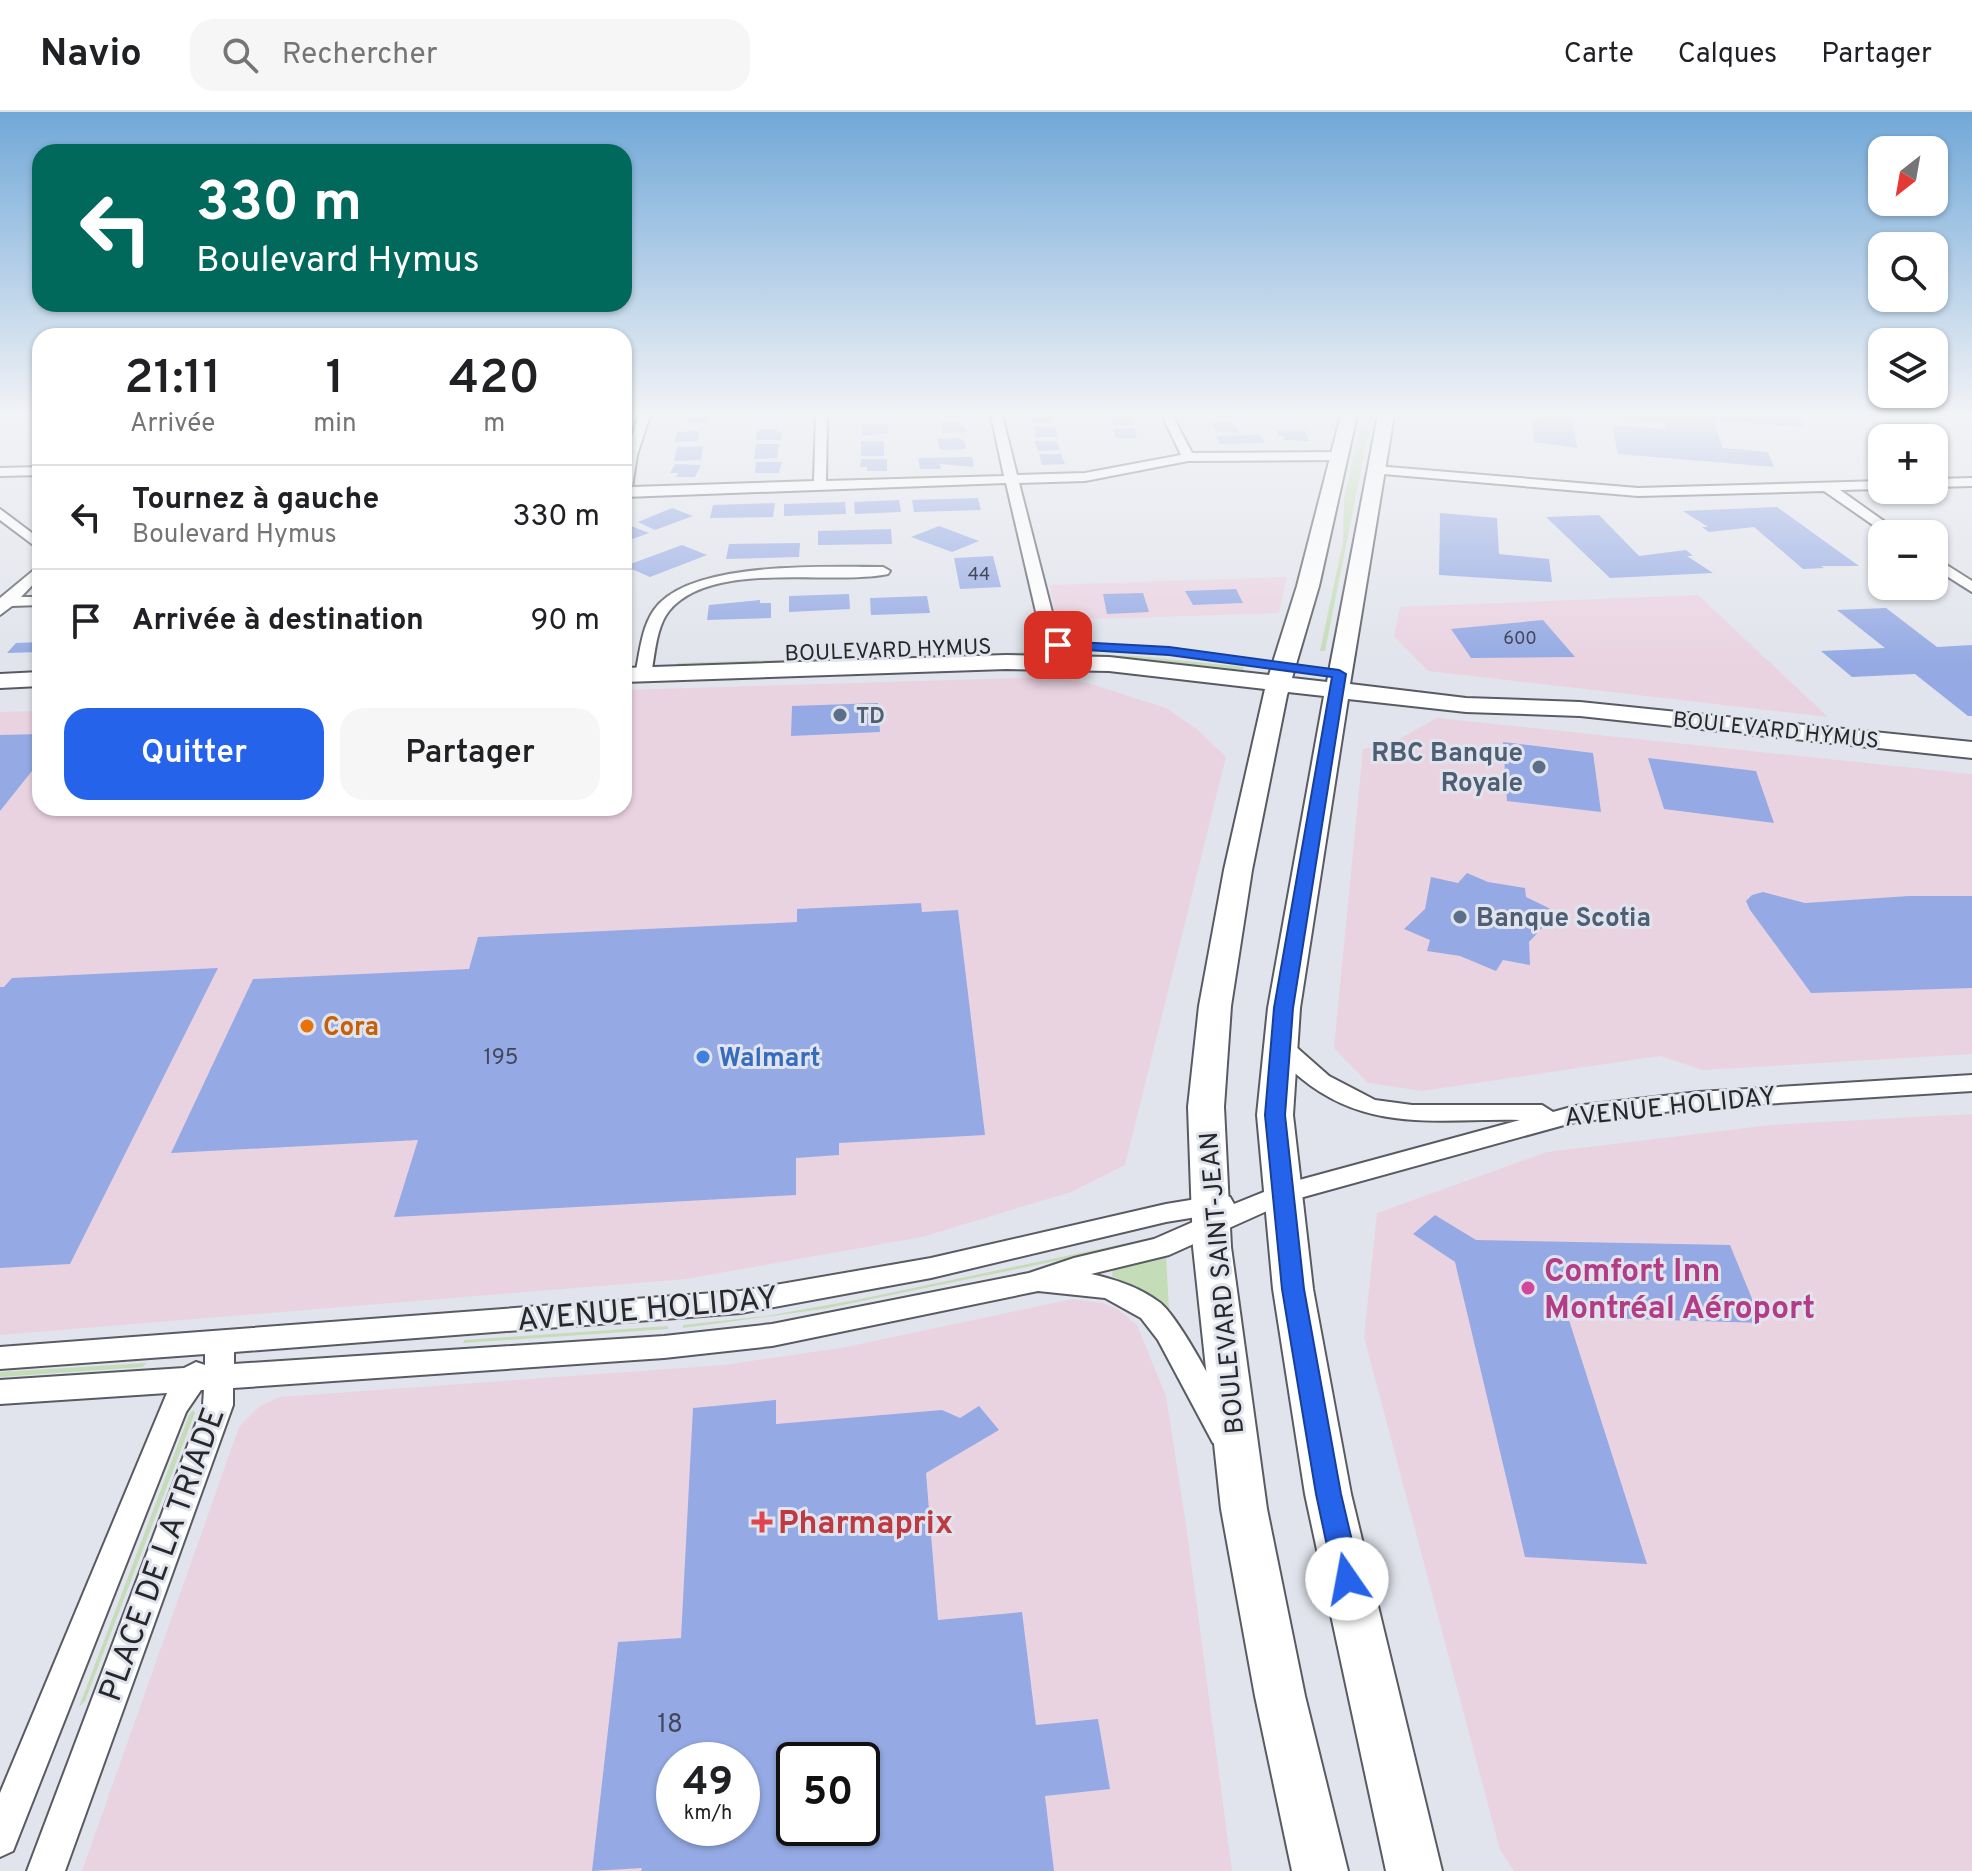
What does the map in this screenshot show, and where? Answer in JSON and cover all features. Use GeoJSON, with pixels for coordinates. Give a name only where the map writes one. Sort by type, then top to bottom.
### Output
{"type":"FeatureCollection","features":[{"type":"Feature","properties":{"kind":"main road","name":"BOULEVARD SAINT-JEAN"},"geometry":{"type":"LineString","coordinates":[[1320,1871],[1280,1696],[1237,1458],[1210,1217],[1206,1107],[1212,1032],[1238,870],[1283,674],[1328,497]]}},
{"type":"Feature","properties":{"kind":"main road"},"geometry":{"type":"LineString","coordinates":[[1371,497],[1337,682],[1279,1044],[1275,1115],[1293,1289],[1328,1494],[1414,1871]]}},
{"type":"Feature","properties":{"kind":"main road","name":"BOULEVARD HYMUS"},"geometry":{"type":"LineString","coordinates":[[634,667],[1035,661],[1283,674],[1466,705],[1580,709],[1972,750]]}},
{"type":"Feature","properties":{"kind":"main road"},"geometry":{"type":"LineString","coordinates":[[0,681],[32,679]]}},
{"type":"Feature","properties":{"kind":"main road"},"geometry":{"type":"LineString","coordinates":[[0,697],[32,696]]}},
{"type":"Feature","properties":{"kind":"street"},"geometry":{"type":"LineString","coordinates":[[1014,497],[1045,616]]}},
{"type":"Feature","properties":{"kind":"street"},"geometry":{"type":"LineString","coordinates":[[1842,497],[1875,520]]}},
{"type":"Feature","properties":{"kind":"street"},"geometry":{"type":"LineString","coordinates":[[0,513],[32,539]]}},
{"type":"Feature","properties":{"kind":"street"},"geometry":{"type":"LineString","coordinates":[[634,667],[649,643],[665,605],[705,585],[756,574],[883,571]]}},
{"type":"Feature","properties":{"kind":"street"},"geometry":{"type":"LineString","coordinates":[[1948,571],[1972,588]]}},
{"type":"Feature","properties":{"kind":"street"},"geometry":{"type":"LineString","coordinates":[[2,605],[32,577]]}},
{"type":"Feature","properties":{"kind":"street"},"geometry":{"type":"LineString","coordinates":[[2,605],[32,602]]}},
{"type":"Feature","properties":{"kind":"street"},"geometry":{"type":"LineString","coordinates":[[1279,1044],[1324,1085],[1350,1100],[1378,1109],[1405,1113],[1451,1110],[1575,1114]]}},
{"type":"Feature","properties":{"kind":"street","name":"AVENUE HOLIDAY"},"geometry":{"type":"LineString","coordinates":[[0,1392],[715,1342],[844,1322],[1031,1283],[1074,1268],[1160,1248],[1210,1217],[1281,1194],[1575,1114],[1678,1101],[1972,1083]]}},
{"type":"Feature","properties":{"kind":"street","name":"AVENUE HOLIDAY"},"geometry":{"type":"LineString","coordinates":[[0,1358],[741,1302],[931,1268],[1166,1213],[1210,1217]]}},
{"type":"Feature","properties":{"kind":"street"},"geometry":{"type":"LineString","coordinates":[[1031,1283],[1099,1286],[1134,1298],[1151,1310],[1168,1332],[1237,1458]]}},
{"type":"Feature","properties":{"kind":"street","name":"PLACE DE LA TRIADE"},"geometry":{"type":"LineString","coordinates":[[0,1838],[173,1407],[205,1378],[220,1341]]}},
{"type":"Feature","properties":{"kind":"street","name":"PLACE DE LA TRIADE"},"geometry":{"type":"LineString","coordinates":[[46,1871],[213,1421],[218,1405],[205,1378]]}},
{"type":"Feature","properties":{"kind":"shaded area"},"geometry":{"type":"Polygon","coordinates":[[[1287,577],[1279,613],[1056,620],[1050,585],[1287,577]]]}},
{"type":"Feature","properties":{"kind":"shaded area"},"geometry":{"type":"Polygon","coordinates":[[[1698,595],[1828,717],[1428,671],[1394,636],[1400,607],[1698,595]]]}},
{"type":"Feature","properties":{"kind":"shaded area"},"geometry":{"type":"Polygon","coordinates":[[[1051,677],[1088,683],[1166,708],[1197,729],[1226,757],[1125,1165],[1071,1192],[922,1237],[686,1279],[0,1335],[0,712],[32,711],[32,816],[632,816],[632,690],[1051,677]]]}},
{"type":"Feature","properties":{"kind":"shaded area"},"geometry":{"type":"Polygon","coordinates":[[[1437,718],[1972,774],[1972,1054],[1703,1070],[1660,1056],[1422,1091],[1368,1083],[1334,1048],[1363,749],[1388,745],[1437,718]]]}},
{"type":"Feature","properties":{"kind":"shaded area"},"geometry":{"type":"Polygon","coordinates":[[[1972,1114],[1972,1871],[1514,1871],[1500,1850],[1364,1337],[1377,1213],[1547,1152],[1771,1125],[1972,1114]]]}},
{"type":"Feature","properties":{"kind":"shaded area"},"geometry":{"type":"Polygon","coordinates":[[[1072,1299],[1103,1303],[1117,1309],[1137,1325],[1166,1396],[1232,1871],[82,1871],[239,1427],[260,1406],[280,1397],[724,1365],[846,1347],[1072,1299]]]}},
{"type":"Feature","properties":{"kind":"green space"},"geometry":{"type":"Polygon","coordinates":[[[1356,497],[1325,651],[1320,651],[1343,542],[1344,499],[1356,497]]]}},
{"type":"Feature","properties":{"kind":"green space"},"geometry":{"type":"Polygon","coordinates":[[[1031,652],[1137,656],[1244,667],[1243,670],[1134,658],[1040,654],[677,666],[678,663],[1031,652]]]}},
{"type":"Feature","properties":{"kind":"green space"},"geometry":{"type":"Polygon","coordinates":[[[1161,1236],[1134,1245],[823,1309],[683,1328],[683,1325],[766,1316],[856,1300],[1161,1236]]]}},
{"type":"Feature","properties":{"kind":"green space"},"geometry":{"type":"Polygon","coordinates":[[[1166,1255],[1169,1310],[1151,1294],[1112,1276],[1113,1269],[1166,1255]]]}},
{"type":"Feature","properties":{"kind":"green space"},"geometry":{"type":"Polygon","coordinates":[[[668,1326],[668,1329],[463,1343],[464,1340],[668,1326]]]}},
{"type":"Feature","properties":{"kind":"green space"},"geometry":{"type":"Polygon","coordinates":[[[147,1363],[142,1367],[0,1377],[0,1372],[147,1363]]]}},
{"type":"Feature","properties":{"kind":"green space"},"geometry":{"type":"Polygon","coordinates":[[[193,1410],[195,1413],[85,1701],[79,1707],[189,1415],[193,1410]]]}},
{"type":"Feature","properties":{"kind":"building"},"geometry":{"type":"Polygon","coordinates":[[[978,498],[981,510],[914,512],[912,500],[978,498]]]}},
{"type":"Feature","properties":{"kind":"building"},"geometry":{"type":"Polygon","coordinates":[[[899,500],[901,512],[855,514],[854,502],[899,500]]]}},
{"type":"Feature","properties":{"kind":"building"},"geometry":{"type":"Polygon","coordinates":[[[845,502],[846,514],[784,516],[784,504],[845,502]]]}},
{"type":"Feature","properties":{"kind":"building"},"geometry":{"type":"Polygon","coordinates":[[[775,503],[773,517],[710,518],[713,505],[775,503]]]}},
{"type":"Feature","properties":{"kind":"building"},"geometry":{"type":"Polygon","coordinates":[[[1777,507],[1859,566],[1803,569],[1754,527],[1709,532],[1702,527],[1708,527],[1683,511],[1777,507]]]}},
{"type":"Feature","properties":{"kind":"building"},"geometry":{"type":"Polygon","coordinates":[[[672,508],[693,516],[655,530],[638,522],[672,508]]]}},
{"type":"Feature","properties":{"kind":"building"},"geometry":{"type":"Polygon","coordinates":[[[1440,513],[1497,518],[1499,554],[1549,559],[1552,582],[1439,575],[1440,513]]]}},
{"type":"Feature","properties":{"kind":"building"},"geometry":{"type":"Polygon","coordinates":[[[1599,515],[1639,556],[1686,550],[1693,556],[1687,556],[1713,573],[1610,578],[1546,517],[1599,515]]]}},
{"type":"Feature","properties":{"kind":"building"},"geometry":{"type":"Polygon","coordinates":[[[632,526],[649,533],[632,539],[632,526]]]}},
{"type":"Feature","properties":{"kind":"building"},"geometry":{"type":"Polygon","coordinates":[[[939,526],[979,541],[952,552],[911,537],[939,526]]]}},
{"type":"Feature","properties":{"kind":"building"},"geometry":{"type":"Polygon","coordinates":[[[891,529],[892,544],[818,545],[818,531],[891,529]]]}},
{"type":"Feature","properties":{"kind":"building"},"geometry":{"type":"Polygon","coordinates":[[[800,543],[799,557],[726,559],[729,544],[800,543]]]}},
{"type":"Feature","properties":{"kind":"building"},"geometry":{"type":"Polygon","coordinates":[[[682,545],[707,555],[650,577],[632,569],[632,563],[682,545]]]}},
{"type":"Feature","properties":{"kind":"building"},"geometry":{"type":"Polygon","coordinates":[[[993,556],[1001,587],[960,589],[954,558],[993,556]]]}},
{"type":"Feature","properties":{"kind":"building"},"geometry":{"type":"Polygon","coordinates":[[[1236,589],[1243,603],[1193,605],[1185,591],[1236,589]]]}},
{"type":"Feature","properties":{"kind":"building"},"geometry":{"type":"Polygon","coordinates":[[[1143,593],[1149,612],[1107,614],[1103,594],[1143,593]]]}},
{"type":"Feature","properties":{"kind":"building"},"geometry":{"type":"Polygon","coordinates":[[[849,594],[850,609],[789,612],[789,596],[849,594]]]}},
{"type":"Feature","properties":{"kind":"building"},"geometry":{"type":"Polygon","coordinates":[[[927,596],[930,613],[871,615],[870,598],[927,596]]]}},
{"type":"Feature","properties":{"kind":"building"},"geometry":{"type":"Polygon","coordinates":[[[760,600],[760,603],[771,603],[771,618],[707,620],[709,605],[760,600]]]}},
{"type":"Feature","properties":{"kind":"building"},"geometry":{"type":"Polygon","coordinates":[[[1886,608],[1937,647],[1972,645],[1972,716],[1915,674],[1852,677],[1821,651],[1885,648],[1837,610],[1886,608]]]}},
{"type":"Feature","properties":{"kind":"building"},"geometry":{"type":"Polygon","coordinates":[[[1543,620],[1575,657],[1471,658],[1451,629],[1543,620]]]}},
{"type":"Feature","properties":{"kind":"building"},"geometry":{"type":"Polygon","coordinates":[[[32,642],[32,652],[7,653],[16,643],[32,642]]]}},
{"type":"Feature","properties":{"kind":"building"},"geometry":{"type":"Polygon","coordinates":[[[878,703],[880,732],[791,736],[792,706],[878,703]]]}},
{"type":"Feature","properties":{"kind":"building"},"geometry":{"type":"Polygon","coordinates":[[[32,734],[32,771],[0,811],[0,735],[32,734]]]}},
{"type":"Feature","properties":{"kind":"building"},"geometry":{"type":"Polygon","coordinates":[[[1503,742],[1593,753],[1601,812],[1507,801],[1503,742]]]}},
{"type":"Feature","properties":{"kind":"building"},"geometry":{"type":"Polygon","coordinates":[[[1648,758],[1756,771],[1774,823],[1664,809],[1648,758]]]}},
{"type":"Feature","properties":{"kind":"building"},"geometry":{"type":"Polygon","coordinates":[[[1467,873],[1488,882],[1525,888],[1526,897],[1557,912],[1529,942],[1530,965],[1503,960],[1496,971],[1460,956],[1427,951],[1430,940],[1404,929],[1425,909],[1431,877],[1458,883],[1467,873]]]}},
{"type":"Feature","properties":{"kind":"building"},"geometry":{"type":"Polygon","coordinates":[[[1763,892],[1805,903],[1909,896],[1972,896],[1972,988],[1811,993],[1750,910],[1746,901],[1752,895],[1763,892]]]}},
{"type":"Feature","properties":{"kind":"building"},"geometry":{"type":"Polygon","coordinates":[[[921,903],[922,912],[958,910],[985,1135],[839,1143],[839,1155],[796,1158],[796,1195],[394,1217],[418,1140],[171,1153],[253,979],[469,969],[478,937],[797,922],[797,909],[921,903]]]}},
{"type":"Feature","properties":{"kind":"building"},"geometry":{"type":"Polygon","coordinates":[[[218,968],[70,1264],[0,1268],[0,987],[12,978],[218,968]]]}},
{"type":"Feature","properties":{"kind":"building"},"geometry":{"type":"Polygon","coordinates":[[[1435,1215],[1476,1240],[1730,1245],[1762,1323],[1568,1317],[1647,1564],[1525,1557],[1455,1262],[1413,1234],[1435,1215]]]}},
{"type":"Feature","properties":{"kind":"building"},"geometry":{"type":"Polygon","coordinates":[[[776,1400],[776,1424],[942,1410],[960,1418],[979,1406],[999,1430],[926,1473],[938,1620],[1022,1612],[1036,1725],[1098,1719],[1110,1789],[1045,1796],[1054,1871],[641,1871],[642,1868],[592,1871],[618,1642],[681,1638],[693,1408],[776,1400]]]}},
{"type":"Feature","properties":{"kind":"place","name":"TD"},"geometry":{"type":"Point","coordinates":[840,715]}},
{"type":"Feature","properties":{"kind":"place","name":"RBC Banque Royale"},"geometry":{"type":"Point","coordinates":[1539,767]}},
{"type":"Feature","properties":{"kind":"place","name":"Banque Scotia"},"geometry":{"type":"Point","coordinates":[1460,917]}},
{"type":"Feature","properties":{"kind":"place","name":"Cora"},"geometry":{"type":"Point","coordinates":[307,1026]}},
{"type":"Feature","properties":{"kind":"place","name":"Walmart"},"geometry":{"type":"Point","coordinates":[703,1057]}},
{"type":"Feature","properties":{"kind":"place","name":"Comfort Inn Montréal Aéroport"},"geometry":{"type":"Point","coordinates":[1528,1288]}},
{"type":"Feature","properties":{"kind":"place","name":"Pharmaprix"},"geometry":{"type":"Point","coordinates":[762,1522]}},
{"type":"Feature","properties":{"kind":"route"},"geometry":{"type":"LineString","coordinates":[[1058,645],[1169,651],[1339,674],[1284,1008],[1275,1115],[1293,1289],[1328,1494],[1347,1579]]}}]}
